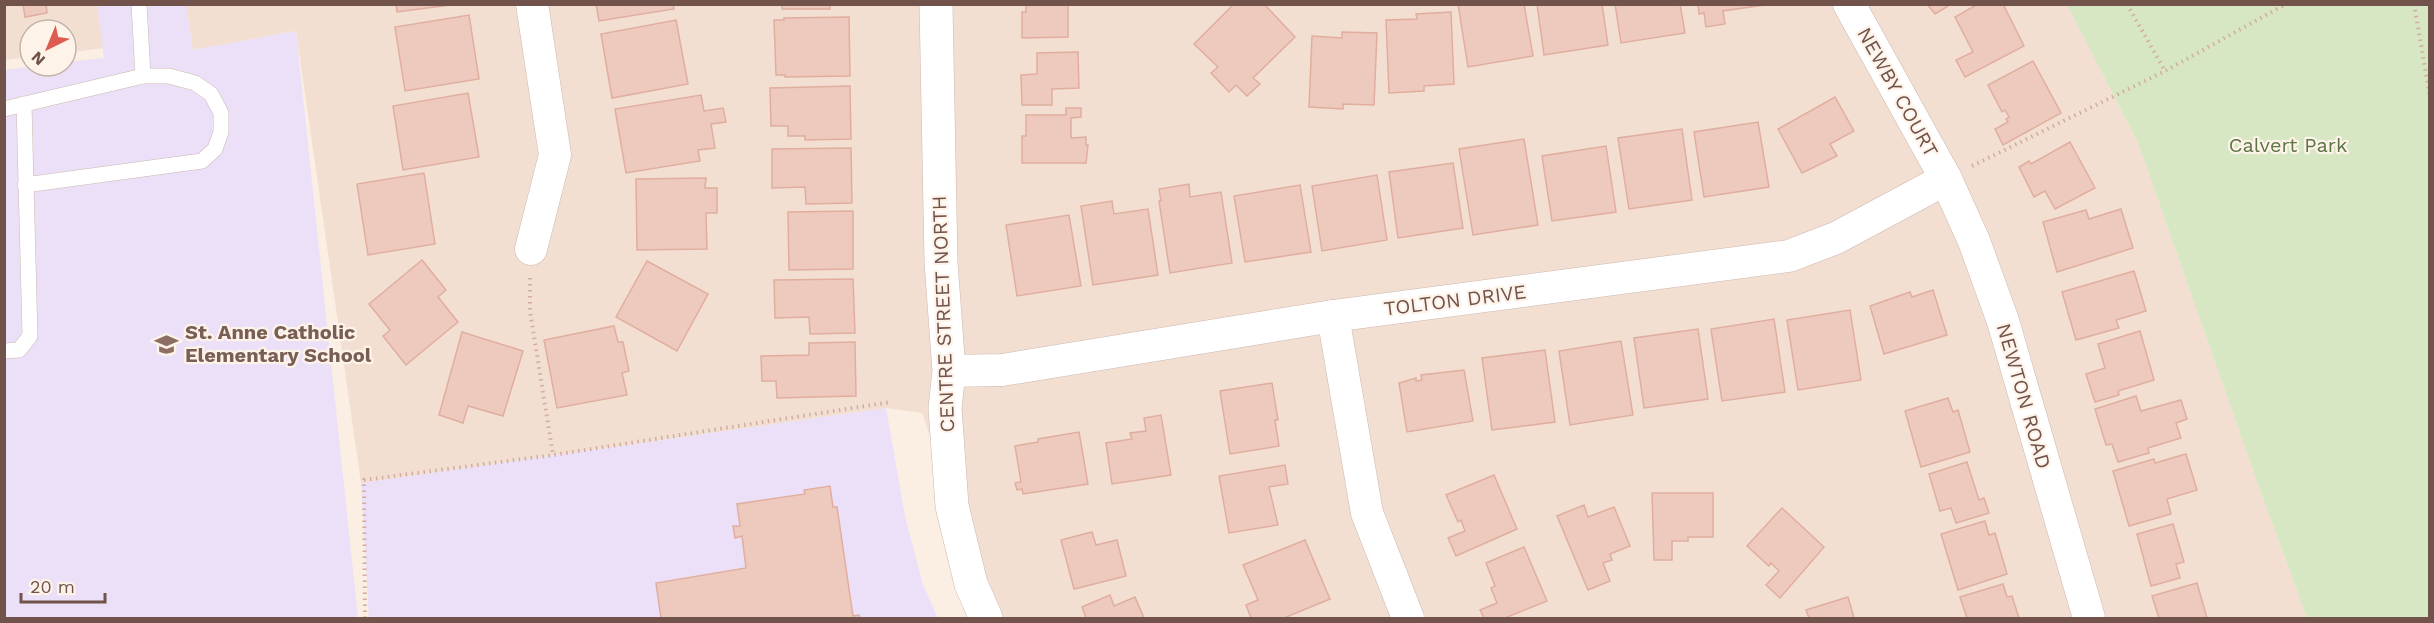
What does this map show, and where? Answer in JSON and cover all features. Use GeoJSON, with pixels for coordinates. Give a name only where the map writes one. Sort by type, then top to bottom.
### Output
{"type":"FeatureCollection","features":[{"type":"Feature","properties":{"kind":"street"},"geometry":{"type":"LineString","coordinates":[[531,249],[555,155],[532,4]]}},
{"type":"Feature","properties":{"kind":"street","name":"CENTRE STREET NORTH"},"geometry":{"type":"LineString","coordinates":[[936,4],[941,262],[949,371],[945,408],[951,506],[971,584],[986,618]]}},
{"type":"Feature","properties":{"kind":"street","name":"NEWBY COURT"},"geometry":{"type":"LineString","coordinates":[[1849,4],[1946,179]]}},
{"type":"Feature","properties":{"kind":"street","name":"TOLTON DRIVE"},"geometry":{"type":"LineString","coordinates":[[949,371],[1002,370],[1333,316],[1789,256],[1836,238],[1946,179]]}},
{"type":"Feature","properties":{"kind":"street","name":"NEWTON ROAD"},"geometry":{"type":"LineString","coordinates":[[1946,179],[1974,241],[2002,321],[2089,618]]}},
{"type":"Feature","properties":{"kind":"street"},"geometry":{"type":"LineString","coordinates":[[1333,316],[1367,513],[1408,618]]}},
{"type":"Feature","properties":{"kind":"lane"},"geometry":{"type":"LineString","coordinates":[[139,4],[143,76]]}},
{"type":"Feature","properties":{"kind":"lane"},"geometry":{"type":"LineString","coordinates":[[4,109],[143,76],[169,76],[195,83],[211,94],[221,113],[221,132],[215,149],[202,161],[26,185]]}},
{"type":"Feature","properties":{"kind":"lane"},"geometry":{"type":"LineString","coordinates":[[4,351],[19,350],[30,336],[24,104]]}},
{"type":"Feature","properties":{"kind":"path"},"geometry":{"type":"LineString","coordinates":[[2127,4],[2165,71]]}},
{"type":"Feature","properties":{"kind":"path"},"geometry":{"type":"LineString","coordinates":[[1946,179],[2165,71],[2286,4]]}},
{"type":"Feature","properties":{"kind":"path"},"geometry":{"type":"LineString","coordinates":[[2414,4],[2430,97]]}},
{"type":"Feature","properties":{"kind":"path"},"geometry":{"type":"LineString","coordinates":[[531,249],[530,312],[553,455]]}},
{"type":"Feature","properties":{"kind":"path"},"geometry":{"type":"LineString","coordinates":[[365,618],[364,480],[553,455],[891,402]]}},
{"type":"Feature","properties":{"kind":"shaded area"},"geometry":{"type":"Polygon","coordinates":[[[4,5],[98,5],[104,48],[78,51],[78,18],[18,18],[18,58],[5,60],[4,5]]]}},
{"type":"Feature","properties":{"kind":"shaded area","name":"St. Anne Catholic Elementary School"},"geometry":{"type":"Polygon","coordinates":[[[97,5],[186,5],[193,50],[296,31],[358,618],[5,618],[4,70],[18,68],[18,78],[78,78],[78,61],[104,58],[97,5]]]}},
{"type":"Feature","properties":{"kind":"shaded area"},"geometry":{"type":"Polygon","coordinates":[[[186,5],[2067,5],[2138,143],[2307,618],[995,618],[922,413],[886,408],[361,483],[296,31],[193,50],[186,5]]]}},
{"type":"Feature","properties":{"kind":"shaded area"},"geometry":{"type":"Polygon","coordinates":[[[886,408],[905,516],[923,585],[938,618],[369,618],[361,483],[886,408]]]}},
{"type":"Feature","properties":{"kind":"green space","name":"Calvert Park"},"geometry":{"type":"Polygon","coordinates":[[[2067,5],[2429,5],[2429,618],[2307,618],[2138,143],[2067,5]]]}},
{"type":"Feature","properties":{"kind":"building"},"geometry":{"type":"Polygon","coordinates":[[[23,4],[46,4],[47,13],[25,17],[23,4]]]}},
{"type":"Feature","properties":{"kind":"building"},"geometry":{"type":"Polygon","coordinates":[[[396,4],[450,4],[450,5],[397,12],[396,4]]]}},
{"type":"Feature","properties":{"kind":"building"},"geometry":{"type":"Polygon","coordinates":[[[596,4],[673,4],[674,9],[599,21],[596,4]]]}},
{"type":"Feature","properties":{"kind":"building"},"geometry":{"type":"Polygon","coordinates":[[[782,4],[830,4],[830,9],[782,9],[782,4]]]}},
{"type":"Feature","properties":{"kind":"building"},"geometry":{"type":"Polygon","coordinates":[[[1026,4],[1068,4],[1068,37],[1022,38],[1022,12],[1026,12],[1026,4]]]}},
{"type":"Feature","properties":{"kind":"building"},"geometry":{"type":"Polygon","coordinates":[[[1234,4],[1264,4],[1295,37],[1253,78],[1260,84],[1247,96],[1236,85],[1229,92],[1211,73],[1218,67],[1194,44],[1234,4]]]}},
{"type":"Feature","properties":{"kind":"building"},"geometry":{"type":"Polygon","coordinates":[[[1458,4],[1524,4],[1533,56],[1468,67],[1458,4]]]}},
{"type":"Feature","properties":{"kind":"building"},"geometry":{"type":"Polygon","coordinates":[[[1537,4],[1602,4],[1608,45],[1544,55],[1537,4]]]}},
{"type":"Feature","properties":{"kind":"building"},"geometry":{"type":"Polygon","coordinates":[[[1615,4],[1680,4],[1685,33],[1621,43],[1615,4]]]}},
{"type":"Feature","properties":{"kind":"building"},"geometry":{"type":"Polygon","coordinates":[[[1698,4],[1764,5],[1723,11],[1725,24],[1706,27],[1704,13],[1699,14],[1698,4]]]}},
{"type":"Feature","properties":{"kind":"building"},"geometry":{"type":"Polygon","coordinates":[[[1927,4],[1948,4],[1948,6],[1935,14],[1927,4]]]}},
{"type":"Feature","properties":{"kind":"building"},"geometry":{"type":"Polygon","coordinates":[[[1978,4],[2003,4],[2024,46],[1965,77],[1956,60],[1973,52],[1955,17],[1978,4]]]}},
{"type":"Feature","properties":{"kind":"building"},"geometry":{"type":"Polygon","coordinates":[[[1451,12],[1454,84],[1424,86],[1424,91],[1389,93],[1386,20],[1417,19],[1416,14],[1451,12]]]}},
{"type":"Feature","properties":{"kind":"building"},"geometry":{"type":"Polygon","coordinates":[[[469,15],[479,79],[405,91],[395,27],[469,15]]]}},
{"type":"Feature","properties":{"kind":"building"},"geometry":{"type":"Polygon","coordinates":[[[849,17],[850,76],[785,77],[785,75],[776,75],[774,20],[849,17]]]}},
{"type":"Feature","properties":{"kind":"building"},"geometry":{"type":"Polygon","coordinates":[[[676,20],[688,84],[612,98],[601,34],[676,20]]]}},
{"type":"Feature","properties":{"kind":"building"},"geometry":{"type":"Polygon","coordinates":[[[1342,32],[1377,33],[1374,105],[1343,104],[1343,109],[1309,107],[1312,36],[1342,38],[1342,32]]]}},
{"type":"Feature","properties":{"kind":"building"},"geometry":{"type":"Polygon","coordinates":[[[1078,52],[1079,88],[1052,89],[1052,105],[1022,105],[1021,75],[1037,74],[1037,53],[1078,52]]]}},
{"type":"Feature","properties":{"kind":"building"},"geometry":{"type":"Polygon","coordinates":[[[2033,61],[2061,113],[2003,145],[1995,129],[2008,122],[2006,119],[2009,117],[2005,110],[2002,112],[1988,85],[2033,61]]]}},
{"type":"Feature","properties":{"kind":"building"},"geometry":{"type":"Polygon","coordinates":[[[850,86],[851,139],[805,140],[805,136],[788,136],[788,126],[771,126],[770,88],[850,86]]]}},
{"type":"Feature","properties":{"kind":"building"},"geometry":{"type":"Polygon","coordinates":[[[468,93],[479,157],[403,170],[393,106],[468,93]]]}},
{"type":"Feature","properties":{"kind":"building"},"geometry":{"type":"Polygon","coordinates":[[[701,95],[704,111],[723,108],[726,122],[711,124],[715,148],[698,150],[700,161],[626,173],[615,109],[701,95]]]}},
{"type":"Feature","properties":{"kind":"building"},"geometry":{"type":"Polygon","coordinates":[[[1835,97],[1854,131],[1830,144],[1837,156],[1802,173],[1778,129],[1835,97]]]}},
{"type":"Feature","properties":{"kind":"building"},"geometry":{"type":"Polygon","coordinates":[[[1066,108],[1081,108],[1081,117],[1071,118],[1071,138],[1086,137],[1086,145],[1088,145],[1086,163],[1022,163],[1022,136],[1026,136],[1026,115],[1066,115],[1066,108]]]}},
{"type":"Feature","properties":{"kind":"building"},"geometry":{"type":"Polygon","coordinates":[[[1758,122],[1769,187],[1704,197],[1694,132],[1758,122]]]}},
{"type":"Feature","properties":{"kind":"building"},"geometry":{"type":"Polygon","coordinates":[[[1682,129],[1692,200],[1629,209],[1618,138],[1682,129]]]}},
{"type":"Feature","properties":{"kind":"building"},"geometry":{"type":"Polygon","coordinates":[[[1524,139],[1538,225],[1473,235],[1459,149],[1524,139]]]}},
{"type":"Feature","properties":{"kind":"building"},"geometry":{"type":"Polygon","coordinates":[[[2070,142],[2095,188],[2055,209],[2045,191],[2034,197],[2019,167],[2029,161],[2031,164],[2070,142]]]}},
{"type":"Feature","properties":{"kind":"building"},"geometry":{"type":"Polygon","coordinates":[[[1606,146],[1616,212],[1552,221],[1542,156],[1606,146]]]}},
{"type":"Feature","properties":{"kind":"building"},"geometry":{"type":"Polygon","coordinates":[[[851,148],[852,203],[806,204],[805,187],[772,188],[772,149],[851,148]]]}},
{"type":"Feature","properties":{"kind":"building"},"geometry":{"type":"Polygon","coordinates":[[[1453,163],[1463,228],[1398,238],[1389,172],[1453,163]]]}},
{"type":"Feature","properties":{"kind":"building"},"geometry":{"type":"Polygon","coordinates":[[[424,173],[435,244],[368,255],[357,184],[424,173]]]}},
{"type":"Feature","properties":{"kind":"building"},"geometry":{"type":"Polygon","coordinates":[[[1377,175],[1387,240],[1322,251],[1312,186],[1377,175]]]}},
{"type":"Feature","properties":{"kind":"building"},"geometry":{"type":"Polygon","coordinates":[[[706,178],[705,188],[717,188],[717,213],[706,213],[707,249],[637,250],[636,179],[706,178]]]}},
{"type":"Feature","properties":{"kind":"building"},"geometry":{"type":"Polygon","coordinates":[[[1189,184],[1190,197],[1221,192],[1232,263],[1170,273],[1159,189],[1189,184]]]}},
{"type":"Feature","properties":{"kind":"building"},"geometry":{"type":"Polygon","coordinates":[[[1300,185],[1311,252],[1245,262],[1234,196],[1300,185]]]}},
{"type":"Feature","properties":{"kind":"building"},"geometry":{"type":"Polygon","coordinates":[[[1112,201],[1114,214],[1148,209],[1158,275],[1093,285],[1081,206],[1112,201]]]}},
{"type":"Feature","properties":{"kind":"building"},"geometry":{"type":"Polygon","coordinates":[[[2121,209],[2133,248],[2057,272],[2043,222],[2086,210],[2089,219],[2121,209]]]}},
{"type":"Feature","properties":{"kind":"building"},"geometry":{"type":"Polygon","coordinates":[[[853,211],[853,269],[789,270],[788,212],[853,211]]]}},
{"type":"Feature","properties":{"kind":"building"},"geometry":{"type":"Polygon","coordinates":[[[1069,215],[1081,286],[1017,296],[1006,225],[1069,215]]]}},
{"type":"Feature","properties":{"kind":"building"},"geometry":{"type":"Polygon","coordinates":[[[422,260],[446,290],[438,297],[458,322],[406,365],[383,336],[390,330],[369,304],[422,260]]]}},
{"type":"Feature","properties":{"kind":"building"},"geometry":{"type":"Polygon","coordinates":[[[647,261],[708,294],[677,351],[616,317],[647,261]]]}},
{"type":"Feature","properties":{"kind":"building"},"geometry":{"type":"Polygon","coordinates":[[[2134,271],[2146,311],[2116,320],[2119,328],[2076,340],[2062,292],[2134,271]]]}},
{"type":"Feature","properties":{"kind":"building"},"geometry":{"type":"Polygon","coordinates":[[[853,279],[855,333],[810,334],[809,317],[775,318],[774,280],[853,279]]]}},
{"type":"Feature","properties":{"kind":"building"},"geometry":{"type":"Polygon","coordinates":[[[1933,290],[1947,335],[1884,354],[1870,306],[1910,292],[1912,297],[1933,290]]]}},
{"type":"Feature","properties":{"kind":"building"},"geometry":{"type":"Polygon","coordinates":[[[1850,310],[1861,380],[1798,390],[1787,320],[1850,310]]]}},
{"type":"Feature","properties":{"kind":"building"},"geometry":{"type":"Polygon","coordinates":[[[1774,319],[1785,392],[1722,401],[1711,329],[1774,319]]]}},
{"type":"Feature","properties":{"kind":"building"},"geometry":{"type":"Polygon","coordinates":[[[614,326],[618,342],[623,342],[629,371],[622,373],[627,395],[557,408],[544,340],[614,326]]]}},
{"type":"Feature","properties":{"kind":"building"},"geometry":{"type":"Polygon","coordinates":[[[1698,329],[1708,399],[1644,408],[1634,338],[1698,329]]]}},
{"type":"Feature","properties":{"kind":"building"},"geometry":{"type":"Polygon","coordinates":[[[2140,331],[2154,380],[2118,391],[2119,395],[2095,402],[2086,374],[2105,368],[2098,344],[2140,331]]]}},
{"type":"Feature","properties":{"kind":"building"},"geometry":{"type":"Polygon","coordinates":[[[462,332],[523,351],[503,416],[468,406],[463,423],[439,415],[462,332]]]}},
{"type":"Feature","properties":{"kind":"building"},"geometry":{"type":"Polygon","coordinates":[[[1621,341],[1633,415],[1570,425],[1559,351],[1621,341]]]}},
{"type":"Feature","properties":{"kind":"building"},"geometry":{"type":"Polygon","coordinates":[[[855,342],[856,396],[777,398],[776,381],[762,381],[761,356],[809,355],[809,343],[855,342]]]}},
{"type":"Feature","properties":{"kind":"building"},"geometry":{"type":"Polygon","coordinates":[[[1545,350],[1555,422],[1492,430],[1482,358],[1545,350]]]}},
{"type":"Feature","properties":{"kind":"building"},"geometry":{"type":"Polygon","coordinates":[[[1464,370],[1473,421],[1407,432],[1399,383],[1416,378],[1416,381],[1422,380],[1421,375],[1464,370]]]}},
{"type":"Feature","properties":{"kind":"building"},"geometry":{"type":"Polygon","coordinates":[[[1272,383],[1278,420],[1275,420],[1279,446],[1230,454],[1220,391],[1272,383]]]}},
{"type":"Feature","properties":{"kind":"building"},"geometry":{"type":"Polygon","coordinates":[[[2136,396],[2141,411],[2181,400],[2187,419],[2176,423],[2181,438],[2148,448],[2149,453],[2118,462],[2112,444],[2106,445],[2095,409],[2136,396]]]}},
{"type":"Feature","properties":{"kind":"building"},"geometry":{"type":"Polygon","coordinates":[[[1948,398],[1953,412],[1958,410],[1970,452],[1921,467],[1905,411],[1948,398]]]}},
{"type":"Feature","properties":{"kind":"building"},"geometry":{"type":"Polygon","coordinates":[[[1161,415],[1171,475],[1112,484],[1106,443],[1132,439],[1130,433],[1146,431],[1144,418],[1161,415]]]}},
{"type":"Feature","properties":{"kind":"building"},"geometry":{"type":"Polygon","coordinates":[[[1079,432],[1088,484],[1023,494],[1022,489],[1017,490],[1015,483],[1021,482],[1015,446],[1038,442],[1038,439],[1079,432]]]}},
{"type":"Feature","properties":{"kind":"building"},"geometry":{"type":"Polygon","coordinates":[[[2186,454],[2197,490],[2167,499],[2171,514],[2129,526],[2113,471],[2154,459],[2155,463],[2186,454]]]}},
{"type":"Feature","properties":{"kind":"building"},"geometry":{"type":"Polygon","coordinates":[[[1967,462],[1979,500],[1984,498],[1989,513],[1956,523],[1951,508],[1940,511],[1929,474],[1967,462]]]}},
{"type":"Feature","properties":{"kind":"building"},"geometry":{"type":"Polygon","coordinates":[[[1285,465],[1288,484],[1269,487],[1278,525],[1229,533],[1219,476],[1285,465]]]}},
{"type":"Feature","properties":{"kind":"building"},"geometry":{"type":"Polygon","coordinates":[[[1494,475],[1517,529],[1456,556],[1448,538],[1465,531],[1461,520],[1458,522],[1446,495],[1494,475]]]}},
{"type":"Feature","properties":{"kind":"building"},"geometry":{"type":"Polygon","coordinates":[[[830,486],[833,507],[837,507],[853,616],[859,615],[860,618],[661,618],[656,583],[746,568],[742,536],[735,538],[733,526],[740,526],[737,504],[805,494],[804,490],[830,486]]]}},
{"type":"Feature","properties":{"kind":"building"},"geometry":{"type":"Polygon","coordinates":[[[1652,493],[1713,493],[1713,537],[1688,537],[1688,541],[1672,541],[1672,560],[1654,560],[1652,493]]]}},
{"type":"Feature","properties":{"kind":"building"},"geometry":{"type":"Polygon","coordinates":[[[1584,505],[1588,517],[1614,507],[1630,546],[1610,554],[1612,560],[1603,563],[1610,581],[1588,590],[1557,516],[1584,505]]]}},
{"type":"Feature","properties":{"kind":"building"},"geometry":{"type":"Polygon","coordinates":[[[1782,508],[1824,547],[1780,598],[1766,585],[1779,571],[1771,563],[1769,566],[1747,546],[1782,508]]]}},
{"type":"Feature","properties":{"kind":"building"},"geometry":{"type":"Polygon","coordinates":[[[1985,521],[1989,535],[1995,533],[2007,574],[1958,590],[1941,534],[1985,521]]]}},
{"type":"Feature","properties":{"kind":"building"},"geometry":{"type":"Polygon","coordinates":[[[2173,524],[2184,562],[2176,564],[2180,578],[2151,586],[2137,534],[2173,524]]]}},
{"type":"Feature","properties":{"kind":"building"},"geometry":{"type":"Polygon","coordinates":[[[1092,532],[1096,545],[1117,540],[1126,576],[1074,589],[1061,540],[1092,532]]]}},
{"type":"Feature","properties":{"kind":"building"},"geometry":{"type":"Polygon","coordinates":[[[1305,540],[1330,599],[1284,618],[1251,618],[1246,605],[1258,600],[1243,565],[1305,540]]]}},
{"type":"Feature","properties":{"kind":"building"},"geometry":{"type":"Polygon","coordinates":[[[1524,547],[1547,601],[1505,618],[1484,618],[1480,610],[1497,603],[1491,588],[1495,586],[1486,563],[1524,547]]]}},
{"type":"Feature","properties":{"kind":"building"},"geometry":{"type":"Polygon","coordinates":[[[2197,583],[2207,618],[2159,618],[2152,596],[2197,583]]]}},
{"type":"Feature","properties":{"kind":"building"},"geometry":{"type":"Polygon","coordinates":[[[2003,584],[2007,597],[2012,596],[2019,618],[1967,618],[1960,597],[2003,584]]]}},
{"type":"Feature","properties":{"kind":"building"},"geometry":{"type":"Polygon","coordinates":[[[1110,595],[1114,606],[1135,597],[1144,618],[1086,618],[1082,607],[1110,595]]]}},
{"type":"Feature","properties":{"kind":"building"},"geometry":{"type":"Polygon","coordinates":[[[1848,597],[1854,618],[1809,618],[1806,610],[1848,597]]]}},
{"type":"Feature","properties":{"kind":"place","name":"St. Anne Catholic Elementary School"},"geometry":{"type":"Point","coordinates":[167,344]}}]}
